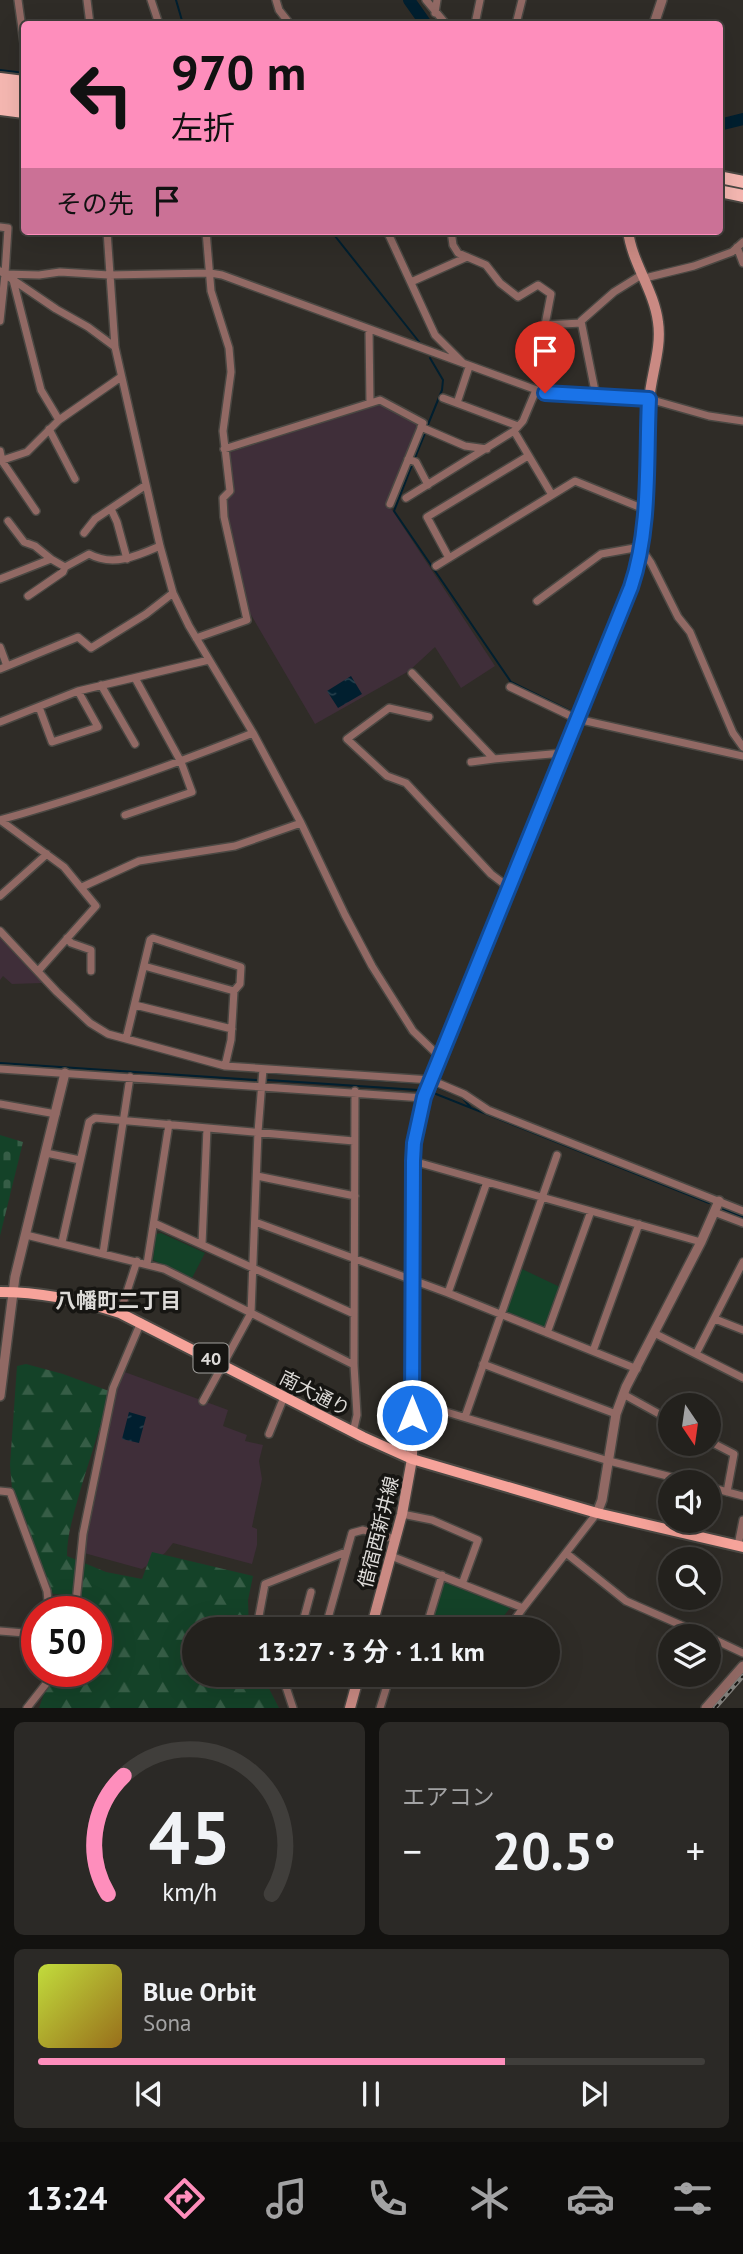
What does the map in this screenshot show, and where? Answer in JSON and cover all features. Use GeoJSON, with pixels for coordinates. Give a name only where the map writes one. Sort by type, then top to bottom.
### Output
{"type":"FeatureCollection","features":[{"type":"Feature","properties":{"kind":"highway"},"geometry":{"type":"LineString","coordinates":[[0,79],[21,82]]}},
{"type":"Feature","properties":{"kind":"highway"},"geometry":{"type":"LineString","coordinates":[[0,88],[21,91]]}},
{"type":"Feature","properties":{"kind":"highway"},"geometry":{"type":"LineString","coordinates":[[0,99],[21,102]]}},
{"type":"Feature","properties":{"kind":"highway"},"geometry":{"type":"LineString","coordinates":[[0,109],[21,112]]}},
{"type":"Feature","properties":{"kind":"highway"},"geometry":{"type":"LineString","coordinates":[[723,178],[743,182]]}},
{"type":"Feature","properties":{"kind":"highway"},"geometry":{"type":"LineString","coordinates":[[723,192],[743,195]]}},
{"type":"Feature","properties":{"kind":"main road","name":"借宿西新井線"},"geometry":{"type":"LineString","coordinates":[[374,1617],[402,1514],[412,1459],[413,1161],[424,1097],[631,587],[640,547],[649,399],[659,324],[629,235]]}},
{"type":"Feature","properties":{"kind":"main road","name":"南大通り"},"geometry":{"type":"LineString","coordinates":[[6,1292],[50,1295],[90,1303],[120,1313],[353,1432],[412,1459],[597,1513],[740,1546]]}},
{"type":"Feature","properties":{"kind":"main road"},"geometry":{"type":"LineString","coordinates":[[350,1708],[356,1687]]}},
{"type":"Feature","properties":{"kind":"street"},"geometry":{"type":"LineString","coordinates":[[18,0],[21,22]]}},
{"type":"Feature","properties":{"kind":"street"},"geometry":{"type":"LineString","coordinates":[[87,0],[90,21]]}},
{"type":"Feature","properties":{"kind":"street"},"geometry":{"type":"LineString","coordinates":[[151,0],[158,21]]}},
{"type":"Feature","properties":{"kind":"street"},"geometry":{"type":"LineString","coordinates":[[276,0],[279,10],[288,21]]}},
{"type":"Feature","properties":{"kind":"street"},"geometry":{"type":"LineString","coordinates":[[425,0],[443,21]]}},
{"type":"Feature","properties":{"kind":"street"},"geometry":{"type":"LineString","coordinates":[[435,13],[437,0]]}},
{"type":"Feature","properties":{"kind":"street"},"geometry":{"type":"LineString","coordinates":[[475,21],[480,0]]}},
{"type":"Feature","properties":{"kind":"street"},"geometry":{"type":"LineString","coordinates":[[517,21],[522,0]]}},
{"type":"Feature","properties":{"kind":"street"},"geometry":{"type":"LineString","coordinates":[[655,21],[662,0]]}},
{"type":"Feature","properties":{"kind":"street"},"geometry":{"type":"LineString","coordinates":[[0,227],[8,228],[0,321]]}},
{"type":"Feature","properties":{"kind":"street"},"geometry":{"type":"LineString","coordinates":[[107,235],[115,347],[173,593],[196,638],[253,733],[372,966],[413,1031],[440,1057]]}},
{"type":"Feature","properties":{"kind":"street"},"geometry":{"type":"LineString","coordinates":[[196,638],[247,620],[224,517],[223,498],[230,491],[223,431],[231,372],[229,348],[211,291],[206,235]]}},
{"type":"Feature","properties":{"kind":"street"},"geometry":{"type":"LineString","coordinates":[[389,235],[435,335],[467,366]]}},
{"type":"Feature","properties":{"kind":"street"},"geometry":{"type":"LineString","coordinates":[[452,235],[458,253],[485,265],[500,284],[518,297],[538,285],[551,294],[545,325],[581,323],[614,292],[644,276],[694,266],[732,252],[740,244]]}},
{"type":"Feature","properties":{"kind":"street"},"geometry":{"type":"LineString","coordinates":[[740,244],[743,263]]}},
{"type":"Feature","properties":{"kind":"street"},"geometry":{"type":"LineString","coordinates":[[411,282],[467,257]]}},
{"type":"Feature","properties":{"kind":"street"},"geometry":{"type":"LineString","coordinates":[[2,278],[78,272],[109,275],[222,275],[545,393],[649,399],[709,416],[743,421]]}},
{"type":"Feature","properties":{"kind":"street"},"geometry":{"type":"LineString","coordinates":[[2,278],[13,280],[115,347]]}},
{"type":"Feature","properties":{"kind":"street"},"geometry":{"type":"LineString","coordinates":[[13,280],[41,390],[59,420]]}},
{"type":"Feature","properties":{"kind":"street"},"geometry":{"type":"LineString","coordinates":[[581,323],[596,396]]}},
{"type":"Feature","properties":{"kind":"street"},"geometry":{"type":"LineString","coordinates":[[369,329],[370,403]]}},
{"type":"Feature","properties":{"kind":"street"},"geometry":{"type":"LineString","coordinates":[[457,403],[467,366]]}},
{"type":"Feature","properties":{"kind":"street"},"geometry":{"type":"LineString","coordinates":[[1,461],[27,452],[59,420],[121,377]]}},
{"type":"Feature","properties":{"kind":"street"},"geometry":{"type":"LineString","coordinates":[[405,498],[516,429],[523,421],[536,390]]}},
{"type":"Feature","properties":{"kind":"street"},"geometry":{"type":"LineString","coordinates":[[443,398],[516,429],[528,456],[552,495]]}},
{"type":"Feature","properties":{"kind":"street"},"geometry":{"type":"LineString","coordinates":[[224,449],[380,400],[423,423],[390,504]]}},
{"type":"Feature","properties":{"kind":"street"},"geometry":{"type":"LineString","coordinates":[[421,427],[465,446],[487,449]]}},
{"type":"Feature","properties":{"kind":"street"},"geometry":{"type":"LineString","coordinates":[[49,429],[75,479]]}},
{"type":"Feature","properties":{"kind":"street"},"geometry":{"type":"LineString","coordinates":[[0,451],[1,461],[36,511]]}},
{"type":"Feature","properties":{"kind":"street"},"geometry":{"type":"LineString","coordinates":[[449,558],[427,517],[528,456]]}},
{"type":"Feature","properties":{"kind":"street"},"geometry":{"type":"LineString","coordinates":[[408,460],[416,463],[428,485]]}},
{"type":"Feature","properties":{"kind":"street"},"geometry":{"type":"LineString","coordinates":[[436,566],[575,481],[644,509]]}},
{"type":"Feature","properties":{"kind":"street"},"geometry":{"type":"LineString","coordinates":[[84,533],[95,519],[146,485]]}},
{"type":"Feature","properties":{"kind":"street"},"geometry":{"type":"LineString","coordinates":[[111,509],[127,559]]}},
{"type":"Feature","properties":{"kind":"street"},"geometry":{"type":"LineString","coordinates":[[8,521],[23,542],[35,546],[65,566]]}},
{"type":"Feature","properties":{"kind":"street"},"geometry":{"type":"LineString","coordinates":[[28,596],[63,572],[65,566],[89,554],[104,561],[127,559],[160,546]]}},
{"type":"Feature","properties":{"kind":"street"},"geometry":{"type":"LineString","coordinates":[[537,601],[601,554],[640,547],[678,617],[690,632],[733,733],[743,747]]}},
{"type":"Feature","properties":{"kind":"street"},"geometry":{"type":"LineString","coordinates":[[0,579],[51,559]]}},
{"type":"Feature","properties":{"kind":"street"},"geometry":{"type":"LineString","coordinates":[[0,647],[4,667],[78,637],[91,648],[146,614],[173,593]]}},
{"type":"Feature","properties":{"kind":"street"},"geometry":{"type":"LineString","coordinates":[[0,722],[78,691],[209,660]]}},
{"type":"Feature","properties":{"kind":"street"},"geometry":{"type":"LineString","coordinates":[[412,673],[495,760]]}},
{"type":"Feature","properties":{"kind":"street"},"geometry":{"type":"LineString","coordinates":[[125,815],[192,793],[181,762],[135,678]]}},
{"type":"Feature","properties":{"kind":"street"},"geometry":{"type":"LineString","coordinates":[[101,685],[135,744]]}},
{"type":"Feature","properties":{"kind":"street"},"geometry":{"type":"LineString","coordinates":[[510,687],[577,719],[743,756]]}},
{"type":"Feature","properties":{"kind":"street"},"geometry":{"type":"LineString","coordinates":[[39,707],[52,742],[97,727],[78,691]]}},
{"type":"Feature","properties":{"kind":"street"},"geometry":{"type":"LineString","coordinates":[[429,717],[388,708],[347,739],[387,776],[406,783],[491,874],[508,887]]}},
{"type":"Feature","properties":{"kind":"street"},"geometry":{"type":"LineString","coordinates":[[0,820],[181,762],[253,733]]}},
{"type":"Feature","properties":{"kind":"street"},"geometry":{"type":"LineString","coordinates":[[471,762],[563,752]]}},
{"type":"Feature","properties":{"kind":"street"},"geometry":{"type":"LineString","coordinates":[[0,820],[64,867],[96,906],[38,970]]}},
{"type":"Feature","properties":{"kind":"street"},"geometry":{"type":"LineString","coordinates":[[82,887],[139,861],[235,846],[301,823]]}},
{"type":"Feature","properties":{"kind":"street"},"geometry":{"type":"LineString","coordinates":[[0,896],[47,854]]}},
{"type":"Feature","properties":{"kind":"street"},"geometry":{"type":"LineString","coordinates":[[0,931],[57,992],[90,1023],[108,1034],[225,1066],[431,1080],[464,1094],[488,1110],[743,1211]]}},
{"type":"Feature","properties":{"kind":"street"},"geometry":{"type":"LineString","coordinates":[[67,938],[71,943],[91,950],[91,971]]}},
{"type":"Feature","properties":{"kind":"street"},"geometry":{"type":"LineString","coordinates":[[126,1039],[150,940],[153,938],[225,963],[239,964],[241,967],[240,984],[233,991],[232,1029],[225,1066]]}},
{"type":"Feature","properties":{"kind":"street"},"geometry":{"type":"LineString","coordinates":[[144,966],[233,991]]}},
{"type":"Feature","properties":{"kind":"street"},"geometry":{"type":"LineString","coordinates":[[135,1005],[232,1029]]}},
{"type":"Feature","properties":{"kind":"street"},"geometry":{"type":"LineString","coordinates":[[0,1069],[424,1097]]}},
{"type":"Feature","properties":{"kind":"street"},"geometry":{"type":"LineString","coordinates":[[203,1401],[251,1313],[263,1069]]}},
{"type":"Feature","properties":{"kind":"street"},"geometry":{"type":"LineString","coordinates":[[0,1396],[6,1292],[26,1235],[65,1073]]}},
{"type":"Feature","properties":{"kind":"street"},"geometry":{"type":"LineString","coordinates":[[103,1253],[130,1077]]}},
{"type":"Feature","properties":{"kind":"street"},"geometry":{"type":"LineString","coordinates":[[353,1432],[357,1415],[354,1365],[355,1091]]}},
{"type":"Feature","properties":{"kind":"street"},"geometry":{"type":"LineString","coordinates":[[0,1104],[57,1114]]}},
{"type":"Feature","properties":{"kind":"street"},"geometry":{"type":"LineString","coordinates":[[62,1242],[79,1160],[91,1120],[169,1124],[354,1141]]}},
{"type":"Feature","properties":{"kind":"street"},"geometry":{"type":"LineString","coordinates":[[147,1264],[169,1124]]}},
{"type":"Feature","properties":{"kind":"street"},"geometry":{"type":"LineString","coordinates":[[202,1244],[207,1128]]}},
{"type":"Feature","properties":{"kind":"street"},"geometry":{"type":"LineString","coordinates":[[46,1153],[79,1160]]}},
{"type":"Feature","properties":{"kind":"street"},"geometry":{"type":"LineString","coordinates":[[465,1418],[557,1155]]}},
{"type":"Feature","properties":{"kind":"street"},"geometry":{"type":"LineString","coordinates":[[413,1161],[701,1242]]}},
{"type":"Feature","properties":{"kind":"street"},"geometry":{"type":"LineString","coordinates":[[257,1176],[355,1196]]}},
{"type":"Feature","properties":{"kind":"street"},"geometry":{"type":"LineString","coordinates":[[448,1293],[487,1182]]}},
{"type":"Feature","properties":{"kind":"street"},"geometry":{"type":"LineString","coordinates":[[517,1617],[597,1513],[602,1500],[616,1414],[623,1394],[701,1242],[719,1201]]}},
{"type":"Feature","properties":{"kind":"street"},"geometry":{"type":"LineString","coordinates":[[547,1333],[591,1211]]}},
{"type":"Feature","properties":{"kind":"street"},"geometry":{"type":"LineString","coordinates":[[714,1212],[743,1223]]}},
{"type":"Feature","properties":{"kind":"street"},"geometry":{"type":"LineString","coordinates":[[256,1222],[448,1293],[637,1369]]}},
{"type":"Feature","properties":{"kind":"street"},"geometry":{"type":"LineString","coordinates":[[154,1223],[354,1314]]}},
{"type":"Feature","properties":{"kind":"street"},"geometry":{"type":"LineString","coordinates":[[593,1351],[639,1224]]}},
{"type":"Feature","properties":{"kind":"street"},"geometry":{"type":"LineString","coordinates":[[26,1235],[164,1269],[354,1365]]}},
{"type":"Feature","properties":{"kind":"street"},"geometry":{"type":"LineString","coordinates":[[120,1313],[137,1261]]}},
{"type":"Feature","properties":{"kind":"street"},"geometry":{"type":"LineString","coordinates":[[696,1354],[740,1275],[743,1262]]}},
{"type":"Feature","properties":{"kind":"street"},"geometry":{"type":"LineString","coordinates":[[715,1319],[743,1329]]}},
{"type":"Feature","properties":{"kind":"street"},"geometry":{"type":"LineString","coordinates":[[77,1596],[83,1534],[113,1388],[141,1322]]}},
{"type":"Feature","properties":{"kind":"street"},"geometry":{"type":"LineString","coordinates":[[654,1333],[743,1378]]}},
{"type":"Feature","properties":{"kind":"street"},"geometry":{"type":"LineString","coordinates":[[483,1364],[616,1414]]}},
{"type":"Feature","properties":{"kind":"street"},"geometry":{"type":"LineString","coordinates":[[623,1394],[658,1413]]}},
{"type":"Feature","properties":{"kind":"street"},"geometry":{"type":"LineString","coordinates":[[269,1434],[284,1397]]}},
{"type":"Feature","properties":{"kind":"street"},"geometry":{"type":"LineString","coordinates":[[412,1402],[658,1474]]}},
{"type":"Feature","properties":{"kind":"street"},"geometry":{"type":"LineString","coordinates":[[721,1447],[734,1454],[727,1492]]}},
{"type":"Feature","properties":{"kind":"street"},"geometry":{"type":"LineString","coordinates":[[721,1490],[743,1496]]}},
{"type":"Feature","properties":{"kind":"street"},"geometry":{"type":"LineString","coordinates":[[0,1491],[10,1492],[47,1596]]}},
{"type":"Feature","properties":{"kind":"street"},"geometry":{"type":"LineString","coordinates":[[402,1514],[432,1520],[478,1540],[462,1584]]}},
{"type":"Feature","properties":{"kind":"street"},"geometry":{"type":"LineString","coordinates":[[740,1546],[743,1520]]}},
{"type":"Feature","properties":{"kind":"street"},"geometry":{"type":"LineString","coordinates":[[328,1617],[352,1533],[358,1530],[395,1539]]}},
{"type":"Feature","properties":{"kind":"street"},"geometry":{"type":"LineString","coordinates":[[259,1617],[265,1584],[346,1552]]}},
{"type":"Feature","properties":{"kind":"street"},"geometry":{"type":"LineString","coordinates":[[566,1553],[626,1601],[678,1624]]}},
{"type":"Feature","properties":{"kind":"street"},"geometry":{"type":"LineString","coordinates":[[391,1556],[523,1608]]}},
{"type":"Feature","properties":{"kind":"street"},"geometry":{"type":"LineString","coordinates":[[429,1617],[442,1575]]}},
{"type":"Feature","properties":{"kind":"street"},"geometry":{"type":"LineString","coordinates":[[304,1617],[311,1592]]}},
{"type":"Feature","properties":{"kind":"street"},"geometry":{"type":"LineString","coordinates":[[0,1631],[21,1633]]}},
{"type":"Feature","properties":{"kind":"street"},"geometry":{"type":"LineString","coordinates":[[721,1643],[743,1653]]}},
{"type":"Feature","properties":{"kind":"street"},"geometry":{"type":"LineString","coordinates":[[706,1708],[743,1666]]}},
{"type":"Feature","properties":{"kind":"street"},"geometry":{"type":"LineString","coordinates":[[27,1708],[43,1687]]}},
{"type":"Feature","properties":{"kind":"street"},"geometry":{"type":"LineString","coordinates":[[286,1687],[293,1708]]}},
{"type":"Feature","properties":{"kind":"street"},"geometry":{"type":"LineString","coordinates":[[380,1708],[387,1687]]}},
{"type":"Feature","properties":{"kind":"shaded area"},"geometry":{"type":"Polygon","coordinates":[[[379,403],[420,426],[388,504],[495,666],[461,688],[435,647],[409,671],[315,724],[247,608],[226,512],[225,499],[233,492],[228,453],[379,403]]]}},
{"type":"Feature","properties":{"kind":"shaded area"},"geometry":{"type":"Polygon","coordinates":[[[0,936],[42,983],[12,984],[3,976],[0,980],[0,936]]]}},
{"type":"Feature","properties":{"kind":"shaded area"},"geometry":{"type":"Polygon","coordinates":[[[122,1371],[228,1410],[223,1426],[247,1435],[245,1441],[263,1445],[259,1461],[262,1479],[252,1527],[257,1529],[257,1545],[252,1564],[173,1543],[165,1553],[142,1569],[84,1553],[122,1371]]]}},
{"type":"Feature","properties":{"kind":"green space"},"geometry":{"type":"Polygon","coordinates":[[[0,1135],[23,1142],[0,1236],[0,1135]]]}},
{"type":"Feature","properties":{"kind":"green space"},"geometry":{"type":"Polygon","coordinates":[[[161,1233],[205,1253],[192,1278],[153,1260],[156,1234],[161,1233]]]}},
{"type":"Feature","properties":{"kind":"green space"},"geometry":{"type":"Polygon","coordinates":[[[522,1269],[560,1287],[545,1329],[505,1314],[522,1269]]]}},
{"type":"Feature","properties":{"kind":"green space"},"geometry":{"type":"Polygon","coordinates":[[[26,1364],[63,1374],[109,1391],[72,1522],[67,1556],[106,1572],[142,1579],[152,1552],[253,1576],[248,1600],[249,1617],[182,1617],[182,1687],[268,1687],[279,1708],[39,1708],[48,1687],[112,1687],[112,1596],[53,1594],[40,1567],[12,1489],[10,1465],[17,1366],[26,1364]]]}},
{"type":"Feature","properties":{"kind":"green space"},"geometry":{"type":"Polygon","coordinates":[[[446,1583],[510,1608],[503,1617],[434,1617],[441,1586],[446,1583]]]}},
{"type":"Feature","properties":{"kind":"water"},"geometry":{"type":"Polygon","coordinates":[[[351,676],[362,694],[338,708],[327,691],[351,676]]]}},
{"type":"Feature","properties":{"kind":"water"},"geometry":{"type":"Polygon","coordinates":[[[129,1412],[146,1417],[139,1443],[122,1439],[129,1412]]]}},
{"type":"Feature","properties":{"kind":"waterway"},"geometry":{"type":"LineString","coordinates":[[176,0],[182,21]]}},
{"type":"Feature","properties":{"kind":"waterway"},"geometry":{"type":"LineString","coordinates":[[409,0],[424,21]]}},
{"type":"Feature","properties":{"kind":"waterway"},"geometry":{"type":"LineString","coordinates":[[0,70],[21,73]]}},
{"type":"Feature","properties":{"kind":"waterway"},"geometry":{"type":"LineString","coordinates":[[723,124],[743,119]]}},
{"type":"Feature","properties":{"kind":"waterway"},"geometry":{"type":"LineString","coordinates":[[334,235],[420,343]]}},
{"type":"Feature","properties":{"kind":"waterway"},"geometry":{"type":"LineString","coordinates":[[427,427],[442,390],[443,380],[430,358]]}},
{"type":"Feature","properties":{"kind":"waterway"},"geometry":{"type":"LineString","coordinates":[[414,460],[425,433]]}},
{"type":"Feature","properties":{"kind":"waterway"},"geometry":{"type":"LineString","coordinates":[[412,465],[394,511],[511,682],[572,712]]}},
{"type":"Feature","properties":{"kind":"waterway"},"geometry":{"type":"LineString","coordinates":[[0,1063],[256,1080]]}},
{"type":"Feature","properties":{"kind":"waterway"},"geometry":{"type":"LineString","coordinates":[[270,1073],[416,1083]]}},
{"type":"Feature","properties":{"kind":"waterway"},"geometry":{"type":"LineString","coordinates":[[268,1080],[418,1090]]}},
{"type":"Feature","properties":{"kind":"waterway"},"geometry":{"type":"LineString","coordinates":[[437,1087],[452,1093]]}},
{"type":"Feature","properties":{"kind":"waterway"},"geometry":{"type":"LineString","coordinates":[[436,1094],[709,1203]]}},
{"type":"Feature","properties":{"kind":"waterway"},"geometry":{"type":"LineString","coordinates":[[461,1096],[471,1108]]}},
{"type":"Feature","properties":{"kind":"waterway"},"geometry":{"type":"LineString","coordinates":[[723,1209],[743,1217]]}},
{"type":"Feature","properties":{"kind":"railway"},"geometry":{"type":"LineString","coordinates":[[715,1708],[743,1676]]}},
{"type":"Feature","properties":{"kind":"district","name":"八幡町二丁目"},"geometry":{"type":"Point","coordinates":[118,1300]}},
{"type":"Feature","properties":{"kind":"route"},"geometry":{"type":"LineString","coordinates":[[412,1415],[413,1161],[424,1097],[631,587],[642,535],[649,399],[545,393]]}}]}
